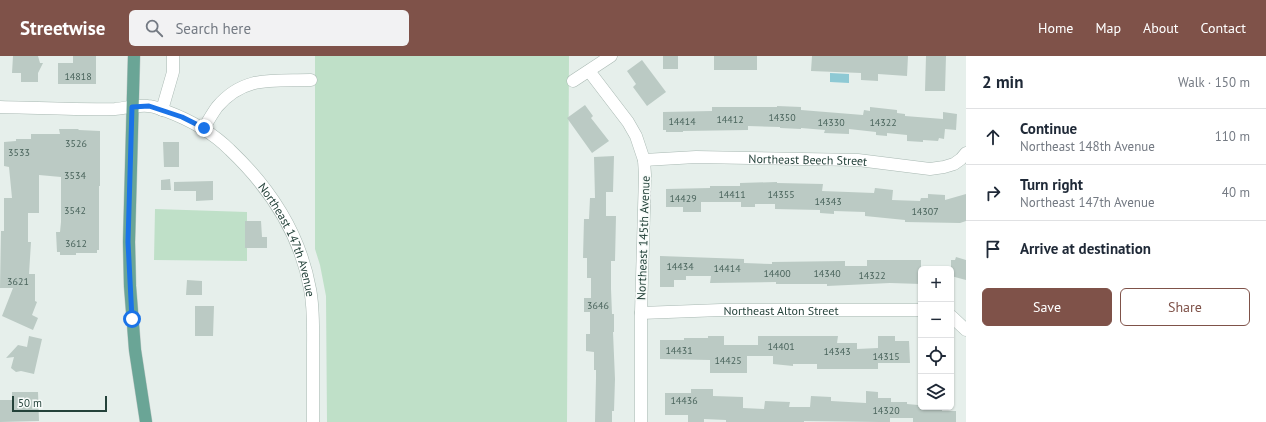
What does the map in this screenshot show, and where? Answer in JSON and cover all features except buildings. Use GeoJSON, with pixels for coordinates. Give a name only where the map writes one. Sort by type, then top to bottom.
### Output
{"type":"FeatureCollection","features":[{"type":"Feature","properties":{"kind":"main road"},"geometry":{"type":"LineString","coordinates":[[134,56],[128,242],[135,350],[146,422]]}},
{"type":"Feature","properties":{"kind":"street"},"geometry":{"type":"LineString","coordinates":[[162,110],[173,72],[173,56]]}},
{"type":"Feature","properties":{"kind":"street"},"geometry":{"type":"LineString","coordinates":[[573,81],[611,56]]}},
{"type":"Feature","properties":{"kind":"street","name":"Northeast 145th Avenue"},"geometry":{"type":"LineString","coordinates":[[589,71],[634,131],[644,160],[645,175],[641,313],[641,422]]}},
{"type":"Feature","properties":{"kind":"street"},"geometry":{"type":"LineString","coordinates":[[204,128],[217,108],[228,96],[251,83],[261,81],[311,80]]}},
{"type":"Feature","properties":{"kind":"street","name":"Northeast 147th Avenue"},"geometry":{"type":"LineString","coordinates":[[0,107],[115,108],[149,106],[182,117],[204,128],[223,142],[239,158],[268,191],[286,219],[300,248],[310,290],[313,316],[313,422]]}},
{"type":"Feature","properties":{"kind":"street","name":"Northeast Beech Street"},"geometry":{"type":"LineString","coordinates":[[644,160],[696,157],[858,160],[930,169],[954,164],[966,153]]}},
{"type":"Feature","properties":{"kind":"street","name":"Northeast Alton Street"},"geometry":{"type":"LineString","coordinates":[[641,313],[721,310],[918,310]]}},
{"type":"Feature","properties":{"kind":"street"},"geometry":{"type":"LineString","coordinates":[[954,318],[965,327]]}},
{"type":"Feature","properties":{"kind":"green space"},"geometry":{"type":"Polygon","coordinates":[[[315,56],[569,56],[567,422],[327,422],[326,296],[320,265],[315,249],[315,56]]]}},
{"type":"Feature","properties":{"kind":"green space"},"geometry":{"type":"Polygon","coordinates":[[[155,209],[247,212],[247,261],[154,260],[155,209]]]}},
{"type":"Feature","properties":{"kind":"water"},"geometry":{"type":"Polygon","coordinates":[[[830,73],[849,74],[849,83],[830,82],[830,73]]]}},
{"type":"Feature","properties":{"kind":"route"},"geometry":{"type":"LineString","coordinates":[[132,319],[128,242],[132,107],[149,106],[182,117],[204,128]]}}]}
